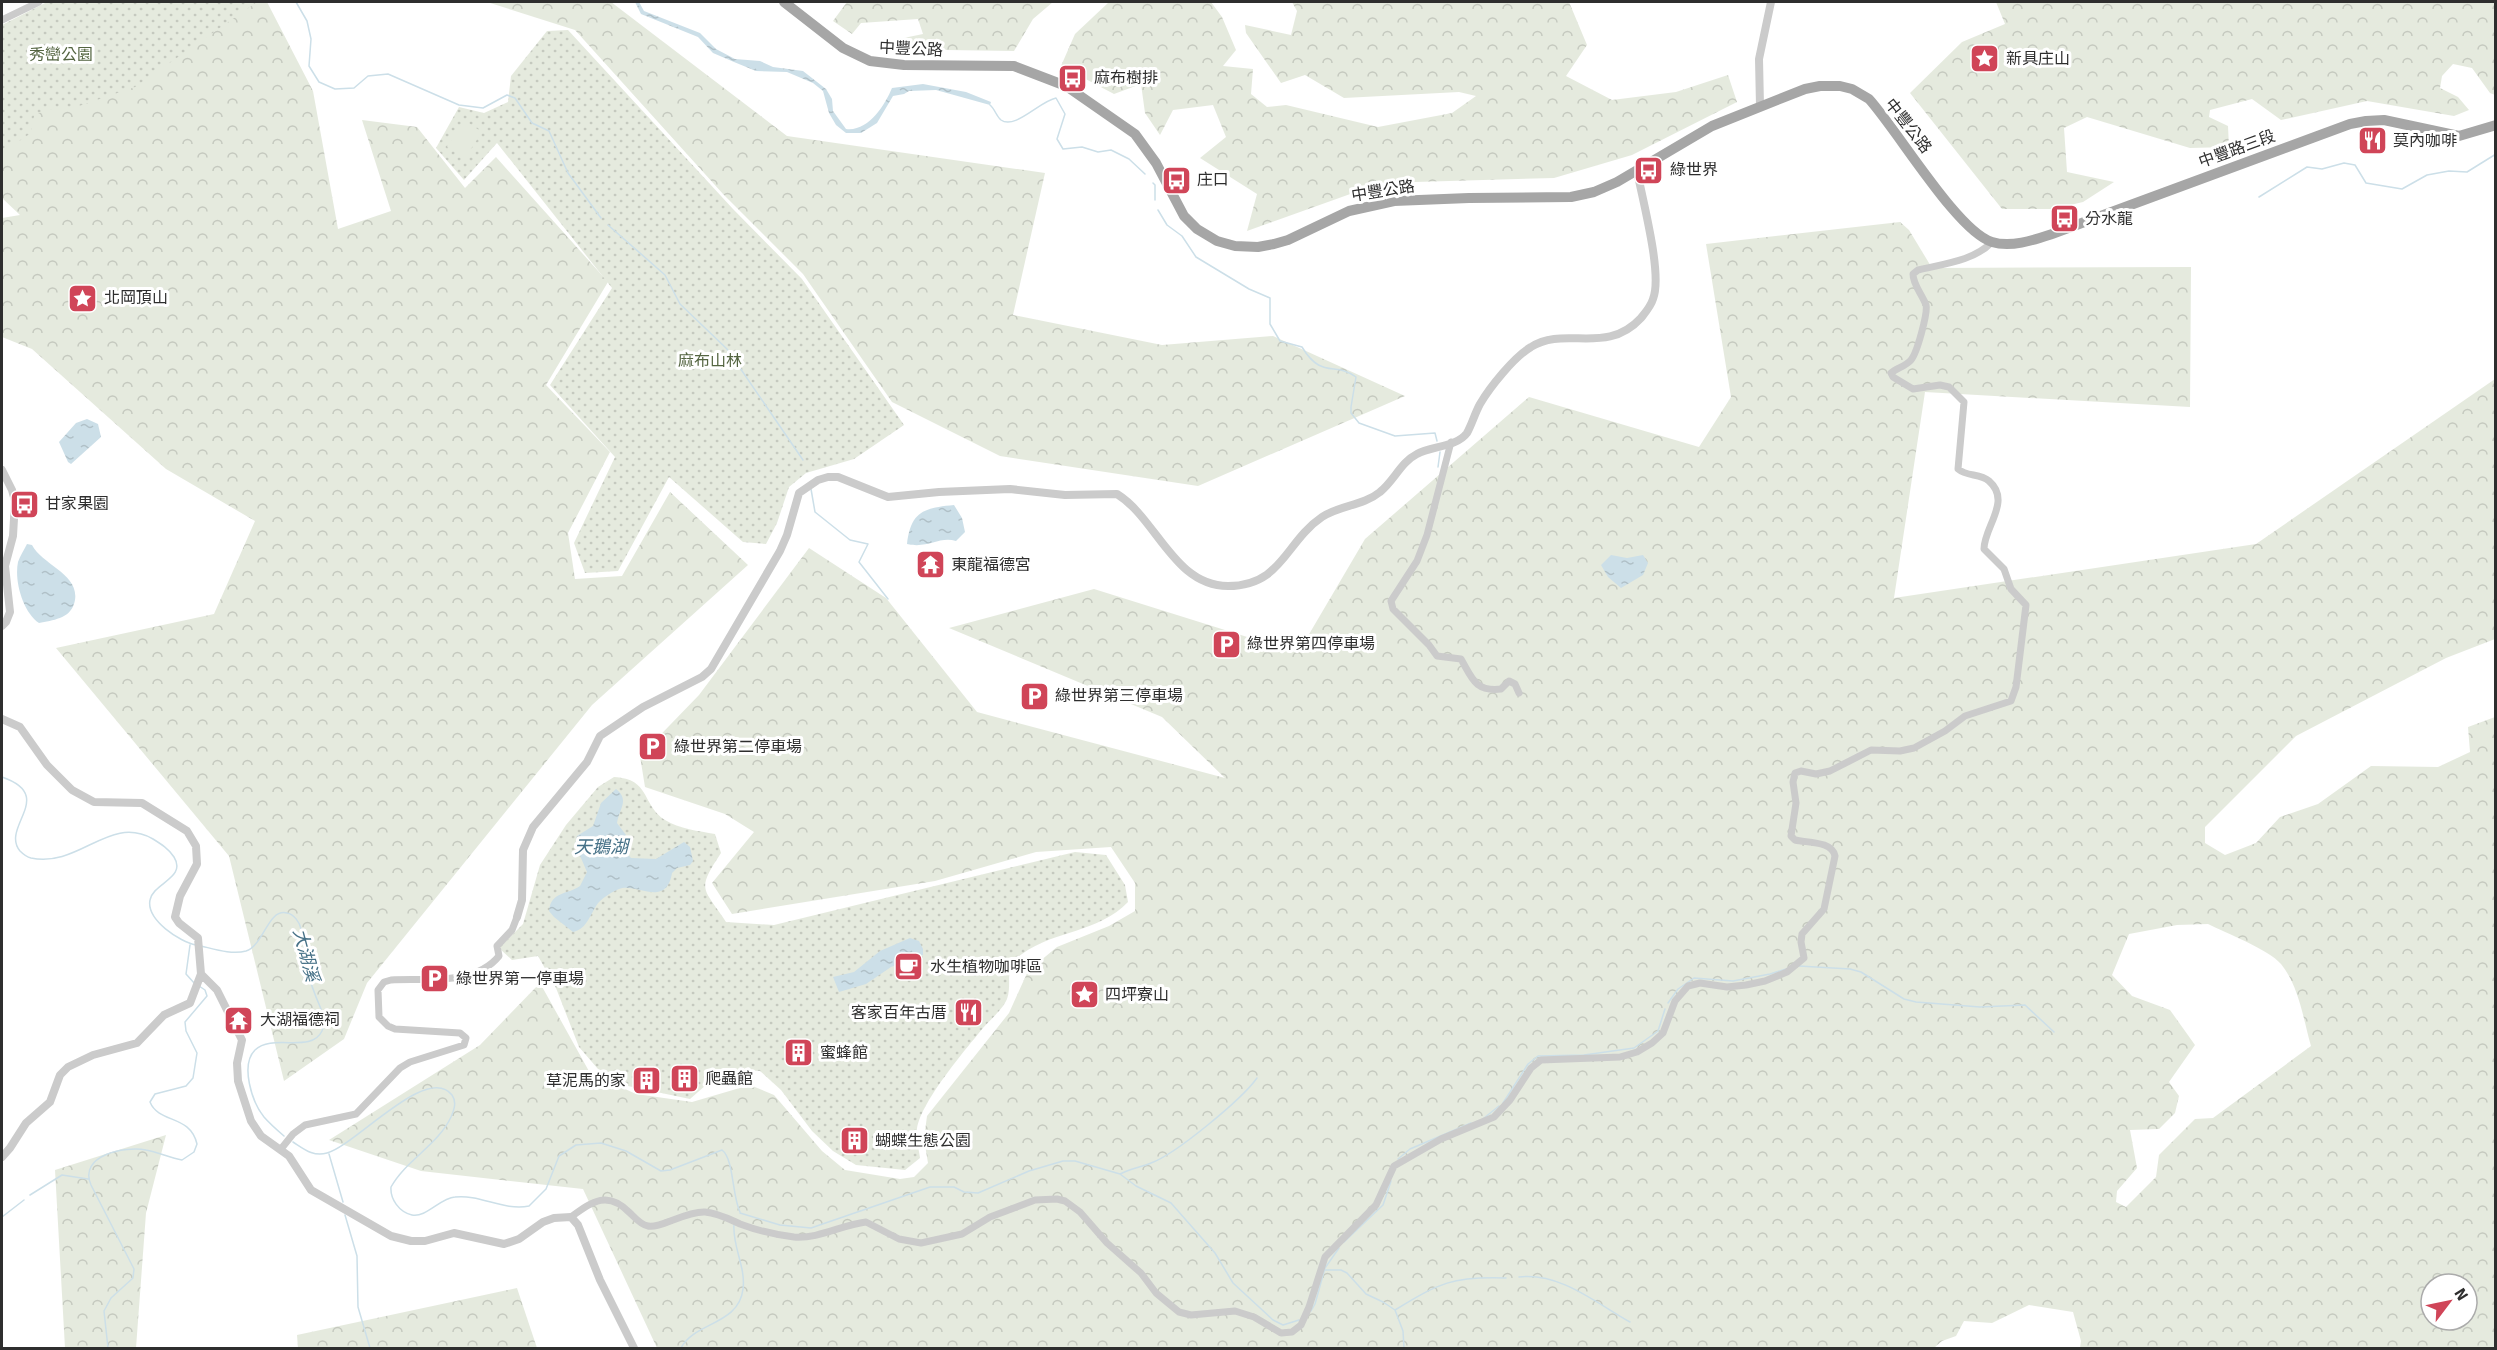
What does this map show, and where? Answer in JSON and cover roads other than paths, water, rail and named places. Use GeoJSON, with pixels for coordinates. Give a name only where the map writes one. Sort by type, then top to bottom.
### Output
{"type":"FeatureCollection","features":[{"type":"Feature","properties":{"kind":"main road","name":"中豐公路"},"geometry":{"type":"LineString","coordinates":[[784,2],[843,48],[870,62],[904,65],[1014,66],[1066,86],[1135,134],[1156,164],[1184,216],[1197,229],[1217,241],[1235,246],[1258,247],[1274,244],[1288,240],[1349,211],[1394,201],[1571,197],[1594,192],[1712,126],[1760,106],[1820,86],[1840,86],[1860,93],[1877,108],[1964,222],[1992,242]]}},
{"type":"Feature","properties":{"kind":"main road","name":"中豐路三段"},"geometry":{"type":"LineString","coordinates":[[1992,242],[2027,242],[2052,234],[2269,153],[2366,121],[2384,120],[2459,136],[2496,125]]}},
{"type":"Feature","properties":{"kind":"street"},"geometry":{"type":"LineString","coordinates":[[2,20],[39,2]]}},
{"type":"Feature","properties":{"kind":"street"},"geometry":{"type":"LineString","coordinates":[[1760,106],[1758,59],[1771,2]]}},
{"type":"Feature","properties":{"kind":"street"},"geometry":{"type":"LineString","coordinates":[[280,1149],[292,1134],[305,1125],[356,1114],[400,1068],[410,1062],[464,1045],[466,1038],[460,1033],[395,1029],[388,1026],[379,1017],[378,990],[384,982],[391,980],[471,975],[484,971],[499,956],[497,946],[512,930],[522,900],[523,850],[533,827],[587,762],[600,736],[643,707],[702,677],[711,669],[780,551],[787,535],[796,497],[803,489],[818,480],[838,477],[888,497],[1010,489],[1065,495],[1117,494],[1137,511],[1180,565],[1202,582],[1228,586],[1255,582],[1265,577],[1281,563],[1309,528],[1321,517],[1370,499],[1381,492],[1409,459],[1467,433],[1481,402],[1518,357],[1528,349],[1545,340],[1604,339],[1632,326],[1643,315],[1653,300],[1655,271],[1637,170]]}},
{"type":"Feature","properties":{"kind":"street"},"geometry":{"type":"LineString","coordinates":[[201,974],[214,986],[239,1033],[242,1044],[237,1063],[238,1081],[251,1121],[261,1136],[295,1163],[311,1190],[402,1240],[425,1241],[454,1233],[504,1244],[519,1239],[543,1222],[554,1218],[571,1217],[601,1200],[609,1199],[618,1201],[639,1222],[649,1227],[691,1212],[707,1212],[793,1236],[808,1236],[866,1222],[899,1239],[921,1243],[962,1234],[990,1217],[1035,1200],[1057,1198],[1080,1212],[1107,1243],[1142,1274],[1156,1293],[1179,1312],[1191,1315],[1235,1311],[1254,1317],[1274,1330],[1287,1334],[1301,1325],[1325,1257],[1376,1205],[1394,1166],[1441,1139],[1494,1117],[1510,1100],[1531,1068],[1541,1060],[1630,1055],[1644,1048],[1663,1033],[1675,1001],[1688,986],[1700,983],[1727,987],[1746,985],[1778,976],[1804,958],[1801,942],[1803,934],[1824,909],[1835,856],[1834,850],[1829,846],[1795,840],[1791,836],[1796,803],[1793,782],[1795,773],[1801,771],[1816,774],[1830,771],[1871,750],[1900,752],[1914,748],[1945,731],[1965,716],[2010,701],[2016,687],[2026,604],[2011,589],[2004,568],[1984,549],[1997,510],[1997,493],[1984,477],[1958,470],[1964,402],[1948,387],[1912,389],[1893,377],[1891,373],[1906,364],[1913,356],[1927,314],[1925,303],[1913,280],[1913,274],[1918,270],[1969,257],[1986,249],[1992,242]]}},
{"type":"Feature","properties":{"kind":"street"},"geometry":{"type":"LineString","coordinates":[[1451,442],[1427,535],[1417,561],[1391,601],[1393,609],[1430,645],[1437,656],[1461,658],[1476,684],[1488,691],[1501,689],[1509,681],[1515,684],[1520,693]]}},
{"type":"Feature","properties":{"kind":"street"},"geometry":{"type":"LineString","coordinates":[[2,470],[15,501],[13,536],[5,566],[10,612],[2,626]]}},
{"type":"Feature","properties":{"kind":"street"},"geometry":{"type":"LineString","coordinates":[[2,719],[20,727],[47,765],[72,790],[94,802],[142,803],[187,831],[196,846],[197,864],[180,896],[175,917],[179,923],[196,935],[201,974],[187,1006],[164,1015],[141,1041],[93,1055],[63,1071],[50,1102],[26,1123],[2,1157]]}},
{"type":"Feature","properties":{"kind":"street"},"geometry":{"type":"LineString","coordinates":[[571,1217],[578,1225],[600,1280],[634,1348]]}},
{"type":"Feature","properties":{"kind":"water"},"geometry":{"type":"Polygon","coordinates":[[[635,2],[639,2],[644,11],[700,33],[716,49],[735,59],[760,61],[773,67],[803,71],[826,89],[832,99],[833,111],[846,129],[861,126],[875,116],[892,88],[923,84],[966,92],[991,102],[990,105],[936,90],[909,91],[893,96],[877,123],[861,133],[846,133],[836,125],[829,113],[823,91],[813,83],[787,72],[756,71],[713,53],[698,37],[641,14],[635,2]]]}},
{"type":"Feature","properties":{"kind":"water"},"geometry":{"type":"Polygon","coordinates":[[[87,419],[98,424],[101,437],[71,464],[59,442],[76,423],[87,419]]]}},
{"type":"Feature","properties":{"kind":"water"},"geometry":{"type":"Polygon","coordinates":[[[954,505],[962,518],[965,532],[956,541],[944,540],[921,545],[907,544],[912,524],[921,513],[954,505]]]}},
{"type":"Feature","properties":{"kind":"water"},"geometry":{"type":"Polygon","coordinates":[[[27,544],[32,545],[44,559],[68,578],[73,586],[75,594],[72,609],[55,620],[39,623],[28,612],[24,604],[17,570],[27,544]]]}},
{"type":"Feature","properties":{"kind":"water"},"geometry":{"type":"Polygon","coordinates":[[[1611,555],[1627,558],[1643,555],[1648,563],[1643,575],[1621,588],[1608,577],[1601,565],[1611,555]]]}},
{"type":"Feature","properties":{"kind":"water","name":"天鵝湖"},"geometry":{"type":"Polygon","coordinates":[[[616,789],[623,801],[617,823],[626,835],[624,850],[631,858],[656,859],[684,842],[690,847],[693,861],[690,865],[677,868],[672,873],[669,884],[664,890],[650,892],[626,888],[611,893],[599,902],[582,928],[573,932],[554,917],[549,911],[550,905],[560,894],[580,886],[587,872],[575,844],[577,836],[593,826],[601,803],[616,789]]]}},
{"type":"Feature","properties":{"kind":"water"},"geometry":{"type":"Polygon","coordinates":[[[910,938],[919,941],[923,955],[891,967],[866,984],[839,992],[833,977],[854,972],[880,951],[910,938]]]}},
{"type":"Feature","properties":{"kind":"waterway"},"geometry":{"type":"LineString","coordinates":[[296,2],[307,21],[311,39],[309,66],[319,82],[335,89],[354,88],[368,76],[388,74],[459,105],[483,108],[507,95],[515,98],[532,123],[549,131],[568,173],[601,218]]}},
{"type":"Feature","properties":{"kind":"waterway"},"geometry":{"type":"LineString","coordinates":[[990,105],[999,118],[1007,122],[1020,118],[1056,98],[1065,114],[1057,139],[1063,149],[1082,147],[1098,152],[1111,150],[1129,159],[1145,174]]}},
{"type":"Feature","properties":{"kind":"waterway"},"geometry":{"type":"LineString","coordinates":[[2259,197],[2307,167],[2322,169],[2344,163],[2355,165],[2366,183],[2402,189],[2427,175],[2449,171],[2467,172],[2496,154]]}},
{"type":"Feature","properties":{"kind":"waterway"},"geometry":{"type":"LineString","coordinates":[[1153,183],[1155,200]]}},
{"type":"Feature","properties":{"kind":"waterway"},"geometry":{"type":"LineString","coordinates":[[1158,210],[1167,225],[1182,236],[1196,257],[1249,289],[1270,298],[1270,324],[1280,341],[1302,347],[1309,357],[1322,367],[1342,370],[1356,377],[1351,413],[1359,423],[1395,436],[1435,433],[1437,441]]}},
{"type":"Feature","properties":{"kind":"waterway"},"geometry":{"type":"LineString","coordinates":[[608,225],[665,275],[680,304],[727,349],[803,460]]}},
{"type":"Feature","properties":{"kind":"waterway"},"geometry":{"type":"LineString","coordinates":[[1438,467],[1440,452]]}},
{"type":"Feature","properties":{"kind":"waterway"},"geometry":{"type":"LineString","coordinates":[[811,489],[815,512],[850,540],[868,544],[859,562],[888,599]]}},
{"type":"Feature","properties":{"kind":"waterway","name":"大湖溪"},"geometry":{"type":"LineString","coordinates":[[2,777],[18,785],[25,793],[27,802],[16,832],[16,842],[20,851],[28,857],[49,859],[65,856],[122,833],[137,833],[153,839],[167,849],[174,857],[177,864],[176,870],[152,894],[150,908],[153,915],[173,935],[196,945]]}},
{"type":"Feature","properties":{"kind":"waterway","name":"大湖溪"},"geometry":{"type":"LineString","coordinates":[[201,946],[229,952],[246,951],[257,942],[275,916],[287,913],[292,915],[299,924],[310,982],[323,1014],[322,1031],[317,1038],[301,1043],[263,1045],[255,1050],[248,1065],[249,1084],[255,1102],[264,1117],[284,1136]]}},
{"type":"Feature","properties":{"kind":"waterway"},"geometry":{"type":"LineString","coordinates":[[190,945],[186,974],[195,984]]}},
{"type":"Feature","properties":{"kind":"waterway"},"geometry":{"type":"LineString","coordinates":[[1799,966],[1850,969],[1861,972],[1904,999],[1916,1002],[1980,1007],[2025,1005],[2054,1032]]}},
{"type":"Feature","properties":{"kind":"waterway"},"geometry":{"type":"LineString","coordinates":[[1668,1003],[1678,989],[1694,978],[1733,981],[1786,969]]}},
{"type":"Feature","properties":{"kind":"waterway"},"geometry":{"type":"LineString","coordinates":[[108,1348],[104,1311],[111,1298],[133,1278],[134,1269],[91,1185],[89,1175],[91,1166],[97,1160],[116,1151],[146,1150],[182,1160],[194,1152],[197,1144],[188,1128],[160,1114],[150,1102],[155,1094],[186,1086],[193,1078],[197,1053],[186,1031],[185,1022],[207,996],[205,990],[199,986]]}},
{"type":"Feature","properties":{"kind":"waterway"},"geometry":{"type":"LineString","coordinates":[[1503,1103],[1528,1064],[1538,1056],[1584,1055],[1634,1048],[1658,1031],[1665,1009]]}},
{"type":"Feature","properties":{"kind":"waterway"},"geometry":{"type":"LineString","coordinates":[[1120,1174],[1162,1158],[1192,1138],[1223,1112],[1257,1078]]}},
{"type":"Feature","properties":{"kind":"waterway","name":"大湖溪"},"geometry":{"type":"LineString","coordinates":[[293,1142],[313,1153],[327,1153],[339,1147],[409,1097],[426,1090],[441,1088],[454,1098],[451,1117],[438,1136],[397,1177],[391,1187],[396,1204],[407,1213],[423,1214],[449,1198],[455,1197],[473,1198],[510,1206],[529,1206],[546,1189],[559,1156],[576,1145],[601,1143],[626,1151],[661,1171],[670,1170],[722,1150],[729,1161],[740,1212]]}},
{"type":"Feature","properties":{"kind":"waterway"},"geometry":{"type":"LineString","coordinates":[[1484,1118],[1499,1106]]}},
{"type":"Feature","properties":{"kind":"waterway"},"geometry":{"type":"LineString","coordinates":[[1398,1159],[1410,1149],[1471,1123]]}},
{"type":"Feature","properties":{"kind":"waterway"},"geometry":{"type":"LineString","coordinates":[[329,1154],[343,1202]]}},
{"type":"Feature","properties":{"kind":"waterway"},"geometry":{"type":"LineString","coordinates":[[740,1213],[780,1225],[811,1228],[930,1187],[954,1187],[964,1192],[978,1193],[1029,1171],[1063,1161],[1075,1161],[1120,1174],[1136,1186],[1171,1203],[1215,1253],[1233,1283],[1273,1320],[1283,1325],[1299,1320]]}},
{"type":"Feature","properties":{"kind":"waterway"},"geometry":{"type":"LineString","coordinates":[[30,1195],[62,1175],[88,1179]]}},
{"type":"Feature","properties":{"kind":"waterway"},"geometry":{"type":"LineString","coordinates":[[1344,1242],[1383,1205],[1391,1181]]}},
{"type":"Feature","properties":{"kind":"waterway"},"geometry":{"type":"LineString","coordinates":[[2,1217],[24,1200]]}},
{"type":"Feature","properties":{"kind":"waterway"},"geometry":{"type":"LineString","coordinates":[[345,1215],[357,1256],[358,1307],[370,1348]]}},
{"type":"Feature","properties":{"kind":"waterway"},"geometry":{"type":"LineString","coordinates":[[681,1348],[687,1339],[725,1317],[740,1301],[743,1281],[734,1224]]}},
{"type":"Feature","properties":{"kind":"waterway"},"geometry":{"type":"LineString","coordinates":[[1311,1311],[1325,1268],[1339,1248]]}},
{"type":"Feature","properties":{"kind":"waterway"},"geometry":{"type":"LineString","coordinates":[[1325,1270],[1341,1270],[1347,1273],[1366,1294],[1395,1310],[1403,1331],[1404,1348]]}},
{"type":"Feature","properties":{"kind":"waterway"},"geometry":{"type":"LineString","coordinates":[[1519,1277],[1549,1279],[1563,1284],[1630,1322]]}},
{"type":"Feature","properties":{"kind":"waterway"},"geometry":{"type":"LineString","coordinates":[[1395,1310],[1423,1293],[1447,1283],[1472,1278],[1506,1278]]}},
{"type":"Feature","properties":{"kind":"place","name":"新具庄山"},"geometry":{"type":"Point","coordinates":[1985,59]}},
{"type":"Feature","properties":{"kind":"place","name":"麻布樹排"},"geometry":{"type":"Point","coordinates":[1073,78]}},
{"type":"Feature","properties":{"kind":"place","name":"莫內咖啡"},"geometry":{"type":"Point","coordinates":[2372,141]}},
{"type":"Feature","properties":{"kind":"place","name":"綠世界"},"geometry":{"type":"Point","coordinates":[1649,170]}},
{"type":"Feature","properties":{"kind":"place","name":"庄口"},"geometry":{"type":"Point","coordinates":[1176,180]}},
{"type":"Feature","properties":{"kind":"place","name":"分水龍"},"geometry":{"type":"Point","coordinates":[2064,219]}},
{"type":"Feature","properties":{"kind":"place","name":"北岡頂山"},"geometry":{"type":"Point","coordinates":[83,298]}},
{"type":"Feature","properties":{"kind":"place","name":"甘家果園"},"geometry":{"type":"Point","coordinates":[24,504]}},
{"type":"Feature","properties":{"kind":"place","name":"東龍福德宮"},"geometry":{"type":"Point","coordinates":[930,565]}},
{"type":"Feature","properties":{"kind":"place","name":"綠世界第四停車場"},"geometry":{"type":"Point","coordinates":[1226,644]}},
{"type":"Feature","properties":{"kind":"place","name":"綠世界第三停車場"},"geometry":{"type":"Point","coordinates":[1034,696]}},
{"type":"Feature","properties":{"kind":"place","name":"綠世界第二停車場"},"geometry":{"type":"Point","coordinates":[653,747]}},
{"type":"Feature","properties":{"kind":"place","name":"水生植物咖啡區"},"geometry":{"type":"Point","coordinates":[909,967]}},
{"type":"Feature","properties":{"kind":"place","name":"綠世界第一停車場"},"geometry":{"type":"Point","coordinates":[435,979]}},
{"type":"Feature","properties":{"kind":"place","name":"四坪寮山"},"geometry":{"type":"Point","coordinates":[1084,995]}},
{"type":"Feature","properties":{"kind":"place","name":"客家百年古厝"},"geometry":{"type":"Point","coordinates":[968,1013]}},
{"type":"Feature","properties":{"kind":"place","name":"大湖福德祠"},"geometry":{"type":"Point","coordinates":[239,1020]}},
{"type":"Feature","properties":{"kind":"place","name":"蜜蜂館"},"geometry":{"type":"Point","coordinates":[799,1053]}},
{"type":"Feature","properties":{"kind":"place","name":"爬蟲館"},"geometry":{"type":"Point","coordinates":[684,1079]}},
{"type":"Feature","properties":{"kind":"place","name":"草泥馬的家"},"geometry":{"type":"Point","coordinates":[647,1081]}},
{"type":"Feature","properties":{"kind":"place","name":"蝴蝶生態公園"},"geometry":{"type":"Point","coordinates":[854,1141]}},
{"type":"Feature","properties":{"kind":"park label","name":"秀巒公園"},"geometry":{"type":"Point","coordinates":[61,55]}},
{"type":"Feature","properties":{"kind":"park label","name":"麻布山林"},"geometry":{"type":"Point","coordinates":[710,361]}}]}
